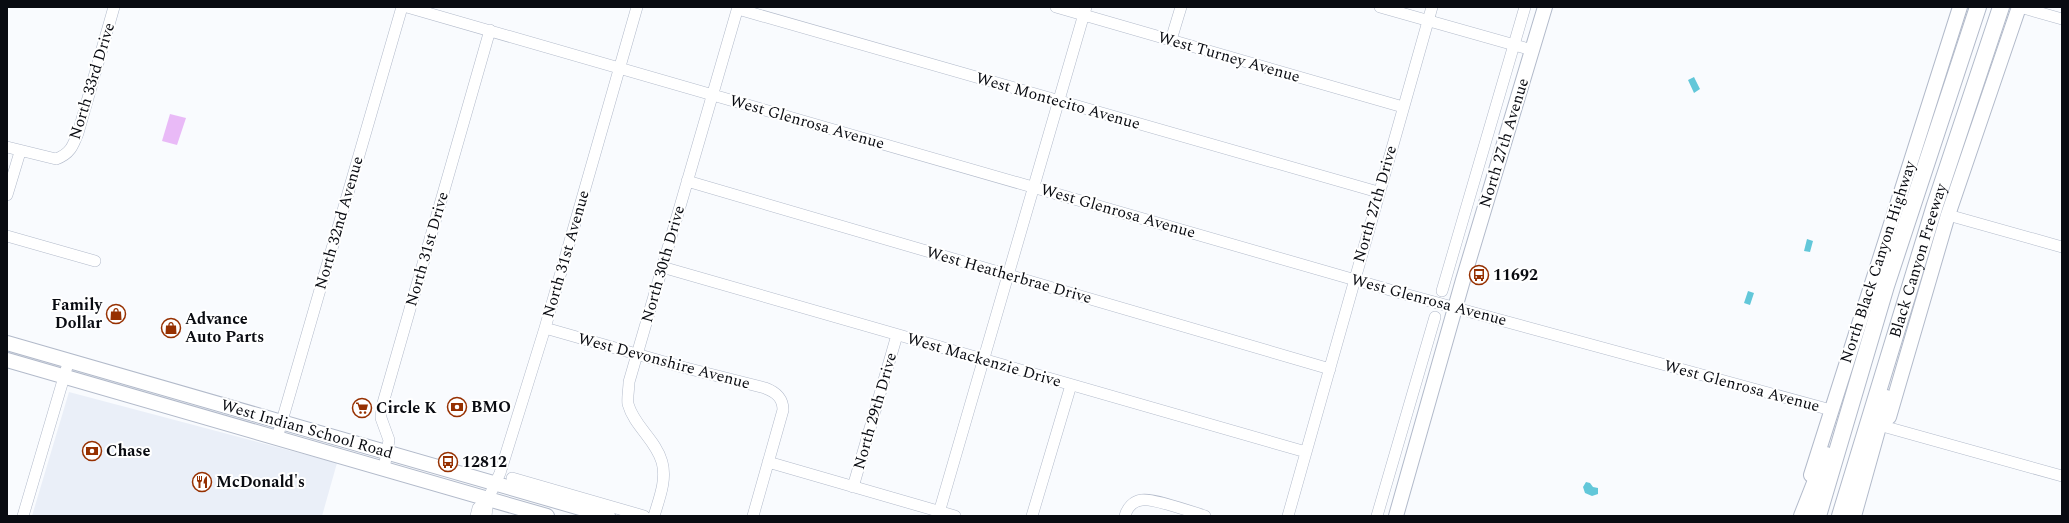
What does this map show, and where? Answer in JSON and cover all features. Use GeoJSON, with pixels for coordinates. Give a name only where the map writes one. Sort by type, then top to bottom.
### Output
{"type":"FeatureCollection","features":[{"type":"Feature","properties":{"kind":"highway","name":"Black Canyon Freeway"},"geometry":{"type":"LineString","coordinates":[[1820,510],[1854,392],[1925,166],[1978,7]]}},
{"type":"Feature","properties":{"kind":"highway"},"geometry":{"type":"LineString","coordinates":[[1820,510],[1832,488],[1906,248],[1987,7]]}},
{"type":"Feature","properties":{"kind":"highway"},"geometry":{"type":"LineString","coordinates":[[1832,516],[1938,170],[1994,7]]}},
{"type":"Feature","properties":{"kind":"highway","name":"Black Canyon Freeway"},"geometry":{"type":"LineString","coordinates":[[1840,516],[1946,169],[2002,7]]}},
{"type":"Feature","properties":{"kind":"highway"},"geometry":{"type":"LineString","coordinates":[[1854,516],[1898,346],[1903,306]]}},
{"type":"Feature","properties":{"kind":"highway"},"geometry":{"type":"LineString","coordinates":[[1802,516],[1833,435],[1854,392]]}},
{"type":"Feature","properties":{"kind":"main road","name":"North 27th Avenue"},"geometry":{"type":"LineString","coordinates":[[1396,516],[1455,307],[1545,7]]}},
{"type":"Feature","properties":{"kind":"main road","name":"North Black Canyon Highway"},"geometry":{"type":"LineString","coordinates":[[1795,516],[1811,474],[1960,7]]}},
{"type":"Feature","properties":{"kind":"main road"},"geometry":{"type":"LineString","coordinates":[[1861,516],[1948,215],[2019,7]]}},
{"type":"Feature","properties":{"kind":"main road","name":"West Indian School Road"},"geometry":{"type":"LineString","coordinates":[[7,343],[608,516]]}},
{"type":"Feature","properties":{"kind":"main road","name":"West Indian School Road"},"geometry":{"type":"LineString","coordinates":[[7,360],[547,516]]}},
{"type":"Feature","properties":{"kind":"street","name":"North 33rd Drive"},"geometry":{"type":"LineString","coordinates":[[7,147],[20,152],[56,159],[64,156],[71,150],[78,133],[114,7]]}},
{"type":"Feature","properties":{"kind":"street","name":"North 32nd Avenue"},"geometry":{"type":"LineString","coordinates":[[277,438],[402,7]]}},
{"type":"Feature","properties":{"kind":"street","name":"West Glenrosa Avenue"},"geometry":{"type":"LineString","coordinates":[[407,7],[1033,186],[1355,280],[1831,410]]}},
{"type":"Feature","properties":{"kind":"street","name":"North 31st Avenue"},"geometry":{"type":"LineString","coordinates":[[486,516],[488,499],[500,473],[544,328],[637,7]]}},
{"type":"Feature","properties":{"kind":"street","name":"West Turney Avenue"},"geometry":{"type":"LineString","coordinates":[[1056,7],[1085,11],[1171,40],[1403,107]]}},
{"type":"Feature","properties":{"kind":"street"},"geometry":{"type":"LineString","coordinates":[[1171,40],[1181,7]]}},
{"type":"Feature","properties":{"kind":"street"},"geometry":{"type":"LineString","coordinates":[[1380,7],[1532,50]]}},
{"type":"Feature","properties":{"kind":"street","name":"North 27th Drive"},"geometry":{"type":"LineString","coordinates":[[1288,516],[1355,280],[1378,192],[1432,7]]}},
{"type":"Feature","properties":{"kind":"street","name":"North 27th Avenue"},"geometry":{"type":"LineString","coordinates":[[1442,292],[1525,7]]}},
{"type":"Feature","properties":{"kind":"street"},"geometry":{"type":"LineString","coordinates":[[2019,7],[2062,18]]}},
{"type":"Feature","properties":{"kind":"street","name":"North 30th Drive"},"geometry":{"type":"LineString","coordinates":[[654,516],[662,488],[662,461],[652,442],[634,417],[628,403],[629,382],[738,8]]}},
{"type":"Feature","properties":{"kind":"street","name":"West Montecito Avenue"},"geometry":{"type":"LineString","coordinates":[[738,8],[1378,192]]}},
{"type":"Feature","properties":{"kind":"street"},"geometry":{"type":"LineString","coordinates":[[939,514],[1085,11]]}},
{"type":"Feature","properties":{"kind":"street","name":"North 31st Drive"},"geometry":{"type":"LineString","coordinates":[[384,469],[389,440],[381,418],[381,410],[490,30]]}},
{"type":"Feature","properties":{"kind":"street"},"geometry":{"type":"LineString","coordinates":[[7,195],[20,152]]}},
{"type":"Feature","properties":{"kind":"street","name":"West Heatherbrae Drive"},"geometry":{"type":"LineString","coordinates":[[687,181],[1330,369]]}},
{"type":"Feature","properties":{"kind":"street"},"geometry":{"type":"LineString","coordinates":[[1948,215],[2062,247]]}},
{"type":"Feature","properties":{"kind":"street"},"geometry":{"type":"LineString","coordinates":[[7,236],[95,261]]}},
{"type":"Feature","properties":{"kind":"street","name":"West Mackenzie Drive"},"geometry":{"type":"LineString","coordinates":[[662,267],[1306,452]]}},
{"type":"Feature","properties":{"kind":"street"},"geometry":{"type":"LineString","coordinates":[[1447,275],[1463,280]]}},
{"type":"Feature","properties":{"kind":"street"},"geometry":{"type":"LineString","coordinates":[[1377,516],[1435,317]]}},
{"type":"Feature","properties":{"kind":"street","name":"West Devonshire Avenue"},"geometry":{"type":"LineString","coordinates":[[544,328],[772,391],[781,398],[784,410],[768,462]]}},
{"type":"Feature","properties":{"kind":"street"},"geometry":{"type":"LineString","coordinates":[[1430,333],[1447,338]]}},
{"type":"Feature","properties":{"kind":"street","name":"North 29th Drive"},"geometry":{"type":"LineString","coordinates":[[853,487],[897,335]]}},
{"type":"Feature","properties":{"kind":"street"},"geometry":{"type":"LineString","coordinates":[[23,516],[69,360]]}},
{"type":"Feature","properties":{"kind":"street"},"geometry":{"type":"LineString","coordinates":[[1032,516],[1071,385]]}},
{"type":"Feature","properties":{"kind":"street"},"geometry":{"type":"LineString","coordinates":[[1886,427],[2062,476]]}},
{"type":"Feature","properties":{"kind":"street"},"geometry":{"type":"LineString","coordinates":[[752,516],[768,462],[939,514],[955,516]]}},
{"type":"Feature","properties":{"kind":"street"},"geometry":{"type":"LineString","coordinates":[[512,478],[644,516]]}},
{"type":"Feature","properties":{"kind":"street","name":"North 31st Avenue"},"geometry":{"type":"LineString","coordinates":[[476,516],[478,508],[488,499]]}},
{"type":"Feature","properties":{"kind":"street"},"geometry":{"type":"LineString","coordinates":[[1125,516],[1127,510],[1134,502],[1147,499],[1205,516]]}},
{"type":"Feature","properties":{"kind":"shaded area"},"geometry":{"type":"Polygon","coordinates":[[[170,114],[186,118],[177,145],[162,141],[170,114]]]}},
{"type":"Feature","properties":{"kind":"shaded area"},"geometry":{"type":"Polygon","coordinates":[[[69,392],[337,463],[322,516],[32,516],[69,392]]]}},
{"type":"Feature","properties":{"kind":"water"},"geometry":{"type":"Polygon","coordinates":[[[1694,77],[1700,89],[1694,93],[1688,80],[1694,77]]]}},
{"type":"Feature","properties":{"kind":"water"},"geometry":{"type":"Polygon","coordinates":[[[1807,239],[1813,241],[1810,252],[1804,251],[1807,239]]]}},
{"type":"Feature","properties":{"kind":"water"},"geometry":{"type":"Polygon","coordinates":[[[1748,291],[1754,293],[1750,305],[1744,303],[1748,291]]]}},
{"type":"Feature","properties":{"kind":"water"},"geometry":{"type":"Polygon","coordinates":[[[1586,482],[1590,483],[1593,487],[1598,488],[1598,494],[1592,496],[1585,493],[1583,487],[1586,482]]]}},
{"type":"Feature","properties":{"kind":"place","name":"11692"},"geometry":{"type":"Point","coordinates":[1479,275]}},
{"type":"Feature","properties":{"kind":"place","name":"Family Dollar"},"geometry":{"type":"Point","coordinates":[116,314]}},
{"type":"Feature","properties":{"kind":"place","name":"Advance Auto Parts"},"geometry":{"type":"Point","coordinates":[171,328]}},
{"type":"Feature","properties":{"kind":"place","name":"BMO"},"geometry":{"type":"Point","coordinates":[457,407]}},
{"type":"Feature","properties":{"kind":"place","name":"Circle K"},"geometry":{"type":"Point","coordinates":[362,408]}},
{"type":"Feature","properties":{"kind":"place","name":"Chase"},"geometry":{"type":"Point","coordinates":[92,451]}},
{"type":"Feature","properties":{"kind":"place","name":"12812"},"geometry":{"type":"Point","coordinates":[448,462]}},
{"type":"Feature","properties":{"kind":"place","name":"McDonald's"},"geometry":{"type":"Point","coordinates":[202,482]}}]}
